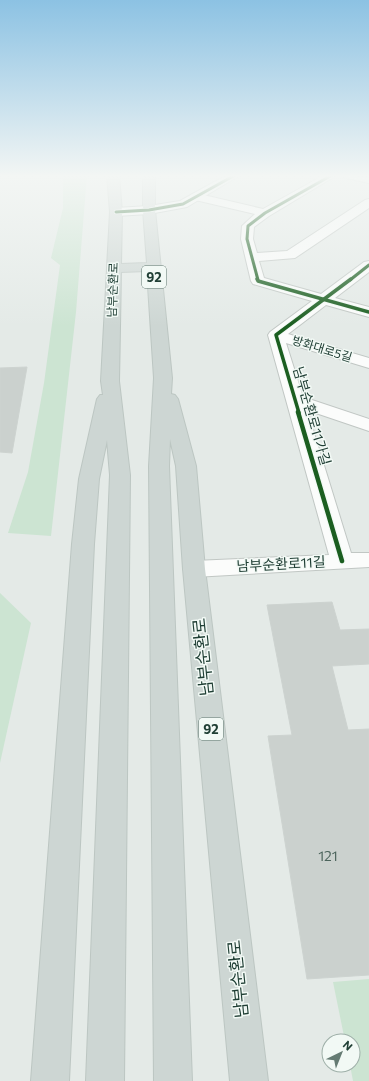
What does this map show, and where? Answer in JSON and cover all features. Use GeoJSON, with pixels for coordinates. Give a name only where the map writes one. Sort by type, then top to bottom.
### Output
{"type":"FeatureCollection","features":[{"type":"Feature","properties":{"kind":"main road","name":"남부순환로"},"geometry":{"type":"LineString","coordinates":[[105,1081],[120,475],[110,381],[116,225]]}},
{"type":"Feature","properties":{"kind":"main road","name":"남부순환로"},"geometry":{"type":"LineString","coordinates":[[150,225],[164,378],[159,466],[173,1081]]}},
{"type":"Feature","properties":{"kind":"main road"},"geometry":{"type":"LineString","coordinates":[[114,268],[154,267]]}},
{"type":"Feature","properties":{"kind":"main road","name":"남부순환로"},"geometry":{"type":"LineString","coordinates":[[164,378],[186,466],[194,569],[249,1081]]}},
{"type":"Feature","properties":{"kind":"main road","name":"남부순환로"},"geometry":{"type":"LineString","coordinates":[[50,1081],[83,537],[88,479],[110,381]]}},
{"type":"Feature","properties":{"kind":"street"},"geometry":{"type":"LineString","coordinates":[[249,225],[247,239],[258,281],[369,312]]}},
{"type":"Feature","properties":{"kind":"street"},"geometry":{"type":"LineString","coordinates":[[252,257],[290,255],[336,225]]}},
{"type":"Feature","properties":{"kind":"street"},"geometry":{"type":"LineString","coordinates":[[276,335],[369,265]]}},
{"type":"Feature","properties":{"kind":"street","name":"방화대로5길"},"geometry":{"type":"LineString","coordinates":[[276,335],[369,363]]}},
{"type":"Feature","properties":{"kind":"street","name":"남부순환로11가길"},"geometry":{"type":"LineString","coordinates":[[276,335],[342,561]]}},
{"type":"Feature","properties":{"kind":"street"},"geometry":{"type":"LineString","coordinates":[[295,400],[369,425]]}},
{"type":"Feature","properties":{"kind":"street","name":"남부순환로11길"},"geometry":{"type":"LineString","coordinates":[[194,569],[369,560]]}},
{"type":"Feature","properties":{"kind":"green space"},"geometry":{"type":"Polygon","coordinates":[[[59,225],[83,225],[76,312],[51,536],[8,533],[28,472],[44,383],[60,265],[51,258],[59,225]]]}},
{"type":"Feature","properties":{"kind":"green space"},"geometry":{"type":"Polygon","coordinates":[[[0,593],[31,623],[0,763],[0,593]]]}},
{"type":"Feature","properties":{"kind":"green space"},"geometry":{"type":"Polygon","coordinates":[[[369,979],[369,1081],[353,1081],[352,1073],[361,1073],[361,1033],[343,1033],[333,982],[369,979]]]}},
{"type":"Feature","properties":{"kind":"building"},"geometry":{"type":"Polygon","coordinates":[[[27,367],[12,453],[0,452],[0,368],[27,367]]]}},
{"type":"Feature","properties":{"kind":"building"},"geometry":{"type":"Polygon","coordinates":[[[332,602],[340,630],[369,629],[369,664],[332,666],[348,730],[369,729],[369,975],[307,979],[268,736],[292,735],[267,605],[332,602]]]}},
{"type":"Feature","properties":{"kind":"cycle path"},"geometry":{"type":"LineString","coordinates":[[249,225],[247,239],[258,281],[369,312]]}},
{"type":"Feature","properties":{"kind":"cycle path"},"geometry":{"type":"LineString","coordinates":[[342,561],[276,335],[369,265]]}}]}
